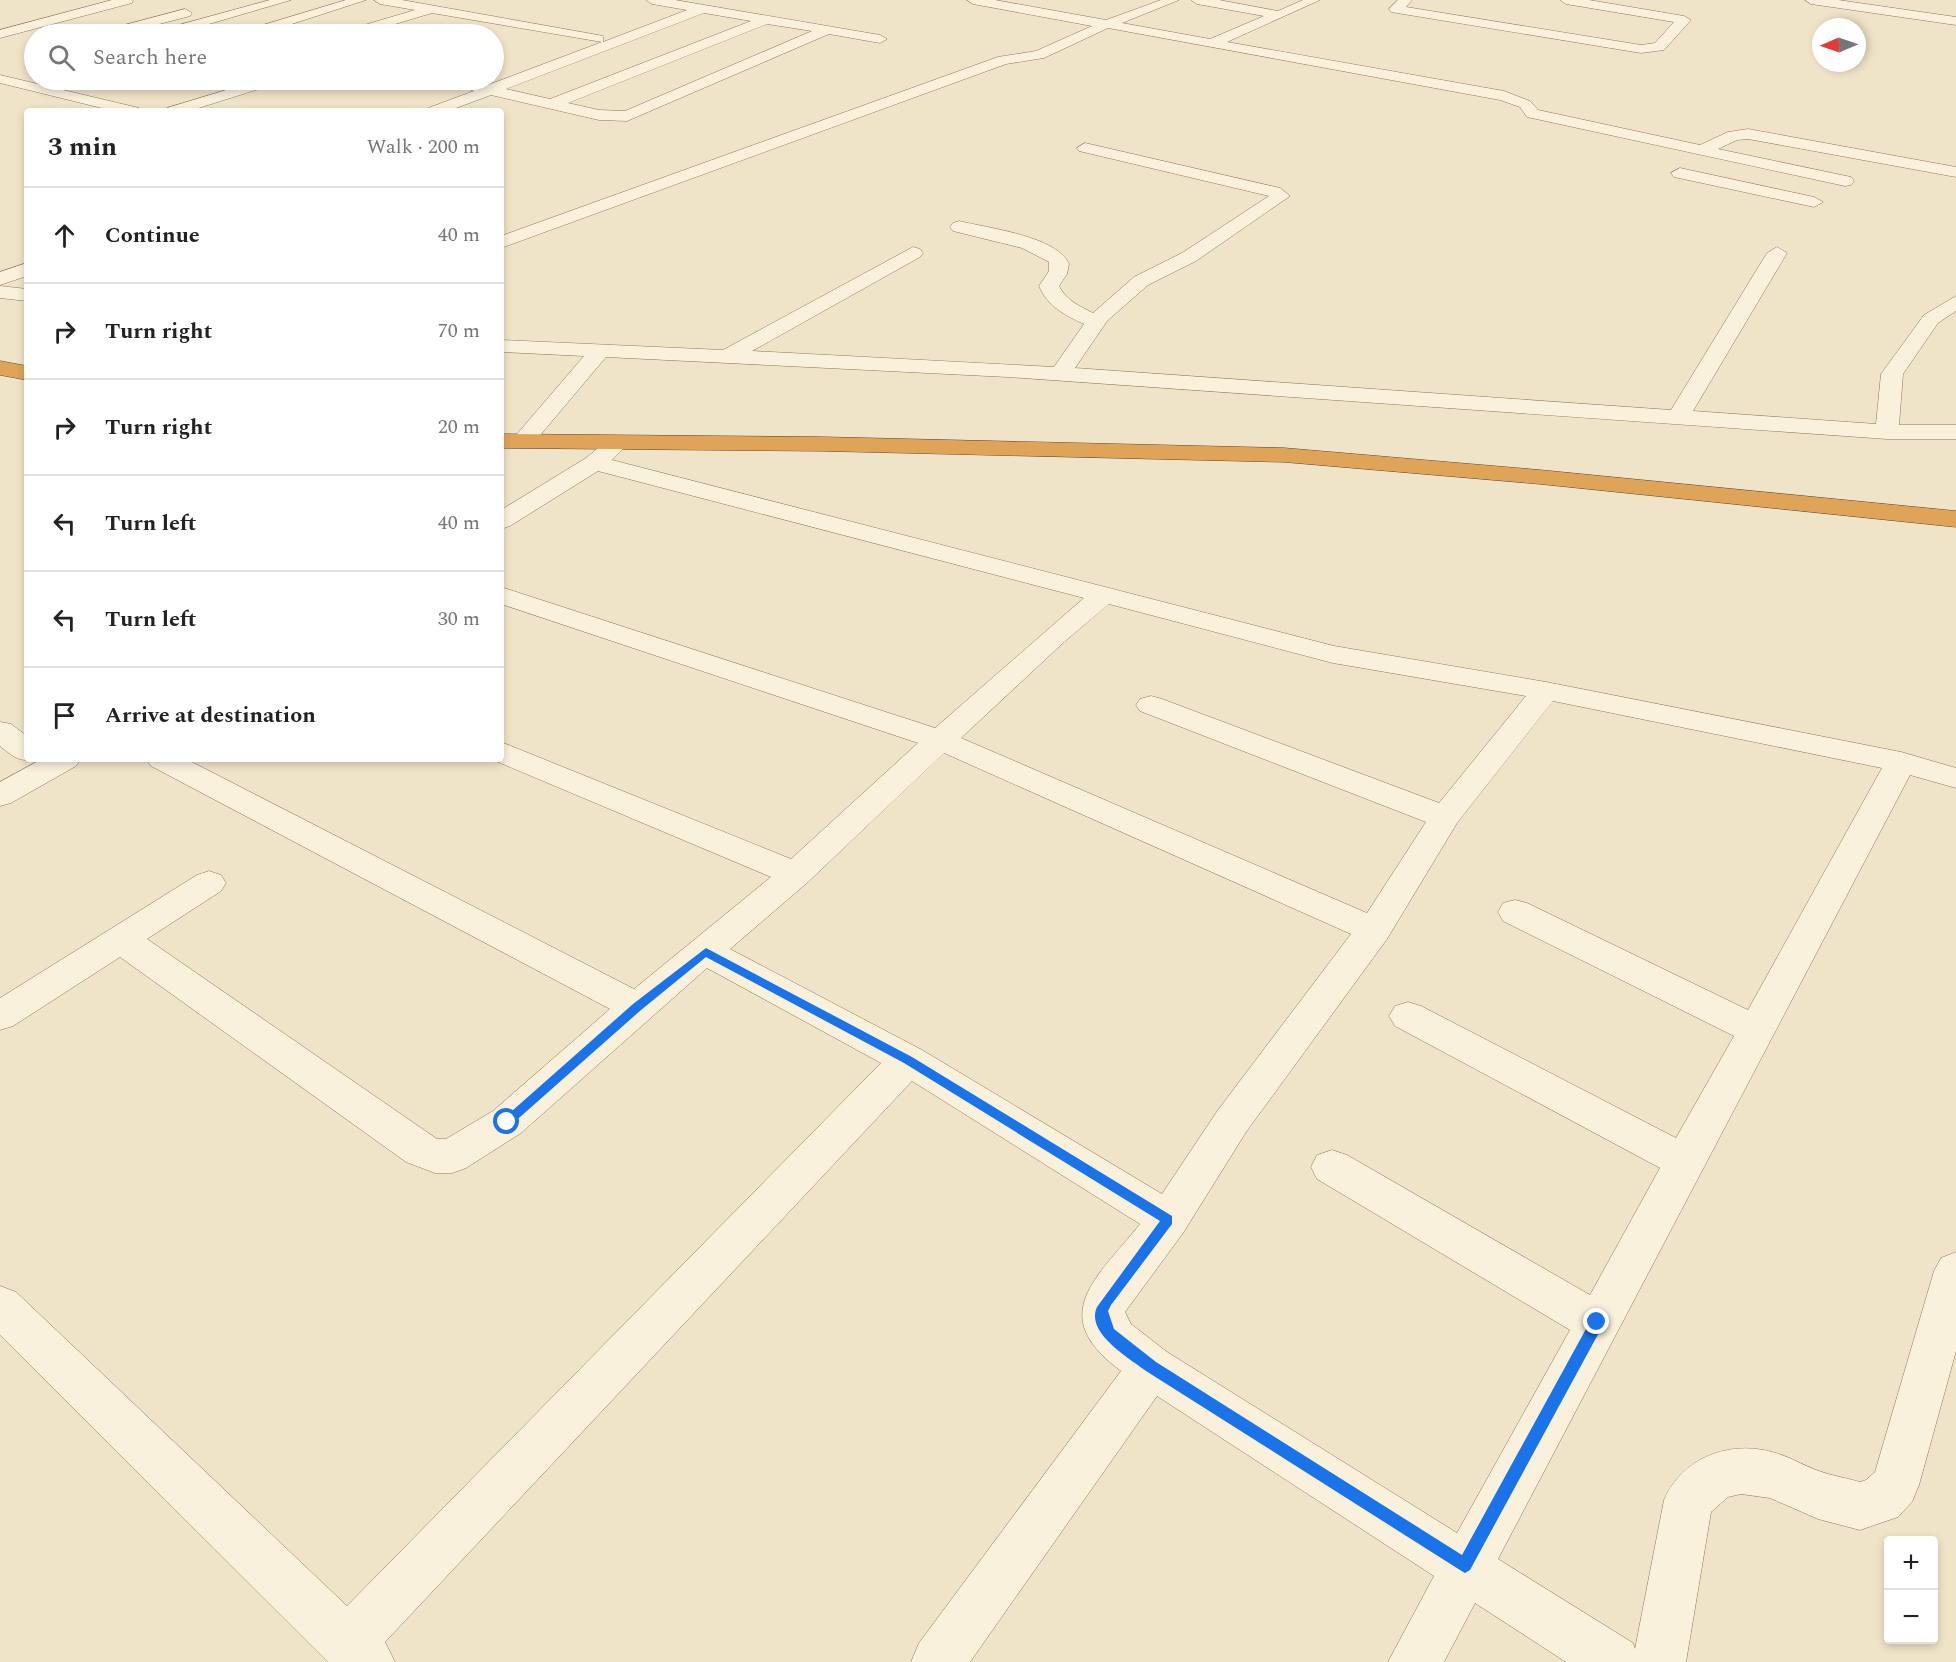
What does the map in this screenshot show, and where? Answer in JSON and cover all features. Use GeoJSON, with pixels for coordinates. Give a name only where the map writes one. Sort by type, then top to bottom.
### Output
{"type":"FeatureCollection","features":[{"type":"Feature","properties":{"kind":"highway"},"geometry":{"type":"LineString","coordinates":[[0,368],[24,372]]}},
{"type":"Feature","properties":{"kind":"highway"},"geometry":{"type":"LineString","coordinates":[[512,441],[619,441],[1284,454],[1956,519]]}},
{"type":"Feature","properties":{"kind":"street"},"geometry":{"type":"LineString","coordinates":[[38,24],[127,0]]}},
{"type":"Feature","properties":{"kind":"street"},"geometry":{"type":"LineString","coordinates":[[204,24],[283,0],[329,9]]}},
{"type":"Feature","properties":{"kind":"street"},"geometry":{"type":"LineString","coordinates":[[280,24],[360,0]]}},
{"type":"Feature","properties":{"kind":"street"},"geometry":{"type":"LineString","coordinates":[[380,0],[598,39]]}},
{"type":"Feature","properties":{"kind":"street"},"geometry":{"type":"LineString","coordinates":[[652,0],[879,39]]}},
{"type":"Feature","properties":{"kind":"street"},"geometry":{"type":"LineString","coordinates":[[973,0],[1005,2],[1107,24],[1504,96],[1525,104],[1533,114],[1845,182]]}},
{"type":"Feature","properties":{"kind":"street"},"geometry":{"type":"LineString","coordinates":[[504,241],[1003,60],[1039,55],[1107,24],[1173,0]]}},
{"type":"Feature","properties":{"kind":"street"},"geometry":{"type":"LineString","coordinates":[[1197,0],[1280,15]]}},
{"type":"Feature","properties":{"kind":"street"},"geometry":{"type":"LineString","coordinates":[[1212,43],[1314,0]]}},
{"type":"Feature","properties":{"kind":"street"},"geometry":{"type":"LineString","coordinates":[[1406,0],[1396,9],[1641,49],[1659,47],[1684,20],[1566,0]]}},
{"type":"Feature","properties":{"kind":"street"},"geometry":{"type":"LineString","coordinates":[[1812,0],[1956,21]]}},
{"type":"Feature","properties":{"kind":"street"},"geometry":{"type":"LineString","coordinates":[[356,24],[406,4]]}},
{"type":"Feature","properties":{"kind":"street"},"geometry":{"type":"LineString","coordinates":[[103,24],[193,5]]}},
{"type":"Feature","properties":{"kind":"street"},"geometry":{"type":"LineString","coordinates":[[137,24],[193,5]]}},
{"type":"Feature","properties":{"kind":"street"},"geometry":{"type":"LineString","coordinates":[[504,77],[684,6]]}},
{"type":"Feature","properties":{"kind":"street"},"geometry":{"type":"LineString","coordinates":[[366,24],[431,9]]}},
{"type":"Feature","properties":{"kind":"street"},"geometry":{"type":"LineString","coordinates":[[504,78],[702,9]]}},
{"type":"Feature","properties":{"kind":"street"},"geometry":{"type":"LineString","coordinates":[[448,24],[473,16]]}},
{"type":"Feature","properties":{"kind":"street"},"geometry":{"type":"LineString","coordinates":[[552,104],[765,20]]}},
{"type":"Feature","properties":{"kind":"street"},"geometry":{"type":"LineString","coordinates":[[0,34],[24,28]]}},
{"type":"Feature","properties":{"kind":"street"},"geometry":{"type":"LineString","coordinates":[[504,87],[552,104],[609,117],[627,116],[827,30]]}},
{"type":"Feature","properties":{"kind":"street"},"geometry":{"type":"LineString","coordinates":[[1650,30],[1672,34]]}},
{"type":"Feature","properties":{"kind":"street"},"geometry":{"type":"LineString","coordinates":[[0,79],[24,85]]}},
{"type":"Feature","properties":{"kind":"street"},"geometry":{"type":"LineString","coordinates":[[46,90],[121,108]]}},
{"type":"Feature","properties":{"kind":"street"},"geometry":{"type":"LineString","coordinates":[[183,108],[241,90]]}},
{"type":"Feature","properties":{"kind":"street"},"geometry":{"type":"LineString","coordinates":[[418,107],[463,90]]}},
{"type":"Feature","properties":{"kind":"street"},"geometry":{"type":"LineString","coordinates":[[440,108],[475,90]]}},
{"type":"Feature","properties":{"kind":"street"},"geometry":{"type":"LineString","coordinates":[[1702,150],[1734,135],[1748,134],[1956,172]]}},
{"type":"Feature","properties":{"kind":"street"},"geometry":{"type":"LineString","coordinates":[[1061,373],[1096,322],[1141,281],[1189,257],[1281,196],[1274,192],[1085,148]]}},
{"type":"Feature","properties":{"kind":"street"},"geometry":{"type":"LineString","coordinates":[[1755,189],[1786,168]]}},
{"type":"Feature","properties":{"kind":"street"},"geometry":{"type":"LineString","coordinates":[[1680,173],[1814,202]]}},
{"type":"Feature","properties":{"kind":"street"},"geometry":{"type":"LineString","coordinates":[[959,227],[1036,247],[1053,254],[1059,262],[1060,269],[1049,286],[1052,295],[1069,309],[1096,322]]}},
{"type":"Feature","properties":{"kind":"street"},"geometry":{"type":"LineString","coordinates":[[726,357],[913,253]]}},
{"type":"Feature","properties":{"kind":"street"},"geometry":{"type":"LineString","coordinates":[[1679,416],[1777,253]]}},
{"type":"Feature","properties":{"kind":"street"},"geometry":{"type":"LineString","coordinates":[[0,265],[24,256]]}},
{"type":"Feature","properties":{"kind":"street"},"geometry":{"type":"LineString","coordinates":[[0,279],[24,270]]}},
{"type":"Feature","properties":{"kind":"street"},"geometry":{"type":"LineString","coordinates":[[0,292],[24,295]]}},
{"type":"Feature","properties":{"kind":"street"},"geometry":{"type":"LineString","coordinates":[[1887,432],[1892,374],[1931,319],[1956,302]]}},
{"type":"Feature","properties":{"kind":"street"},"geometry":{"type":"LineString","coordinates":[[504,346],[1061,373],[1887,432],[1956,432]]}},
{"type":"Feature","properties":{"kind":"street"},"geometry":{"type":"LineString","coordinates":[[512,441],[600,351]]}},
{"type":"Feature","properties":{"kind":"street"},"geometry":{"type":"LineString","coordinates":[[504,519],[595,463],[619,441]]}},
{"type":"Feature","properties":{"kind":"street"},"geometry":{"type":"LineString","coordinates":[[595,463],[1333,654],[1546,691],[1901,762],[1956,778]]}},
{"type":"Feature","properties":{"kind":"street"},"geometry":{"type":"LineString","coordinates":[[121,939],[420,1150],[435,1156],[452,1156],[507,1122],[637,1007],[706,952],[796,874],[1054,636],[1106,594]]}},
{"type":"Feature","properties":{"kind":"street"},"geometry":{"type":"LineString","coordinates":[[504,596],[940,740],[1374,930]]}},
{"type":"Feature","properties":{"kind":"street"},"geometry":{"type":"LineString","coordinates":[[1546,691],[1445,817],[1374,930],[1232,1121],[1168,1220],[1101,1311],[1103,1323],[1109,1333],[1151,1366],[1614,1662]]}},
{"type":"Feature","properties":{"kind":"street"},"geometry":{"type":"LineString","coordinates":[[1151,705],[1445,817]]}},
{"type":"Feature","properties":{"kind":"street"},"geometry":{"type":"LineString","coordinates":[[0,731],[24,746]]}},
{"type":"Feature","properties":{"kind":"street"},"geometry":{"type":"LineString","coordinates":[[504,753],[796,874]]}},
{"type":"Feature","properties":{"kind":"street"},"geometry":{"type":"LineString","coordinates":[[0,796],[41,762]]}},
{"type":"Feature","properties":{"kind":"street"},"geometry":{"type":"LineString","coordinates":[[168,762],[637,1007]]}},
{"type":"Feature","properties":{"kind":"street"},"geometry":{"type":"LineString","coordinates":[[1415,1662],[1465,1565],[1901,762]]}},
{"type":"Feature","properties":{"kind":"street"},"geometry":{"type":"LineString","coordinates":[[0,1016],[209,883]]}},
{"type":"Feature","properties":{"kind":"street"},"geometry":{"type":"LineString","coordinates":[[1515,912],[1756,1030]]}},
{"type":"Feature","properties":{"kind":"street"},"geometry":{"type":"LineString","coordinates":[[706,952],[908,1060],[1168,1220]]}},
{"type":"Feature","properties":{"kind":"street"},"geometry":{"type":"LineString","coordinates":[[1408,1016],[1685,1162]]}},
{"type":"Feature","properties":{"kind":"street"},"geometry":{"type":"LineString","coordinates":[[0,1306],[358,1653],[908,1060]]}},
{"type":"Feature","properties":{"kind":"street"},"geometry":{"type":"LineString","coordinates":[[1332,1167],[1597,1322]]}},
{"type":"Feature","properties":{"kind":"street"},"geometry":{"type":"LineString","coordinates":[[1659,1662],[1689,1500],[1715,1476],[1741,1471],[1772,1475],[1818,1495],[1860,1506],[1881,1500],[1895,1485],[1956,1271]]}},
{"type":"Feature","properties":{"kind":"street"},"geometry":{"type":"LineString","coordinates":[[938,1662],[1151,1366]]}},
{"type":"Feature","properties":{"kind":"route"},"geometry":{"type":"LineString","coordinates":[[507,1122],[637,1007],[706,952],[908,1060],[1168,1220],[1106,1301],[1101,1311],[1103,1323],[1109,1333],[1151,1366],[1465,1565],[1597,1322]]}}]}
